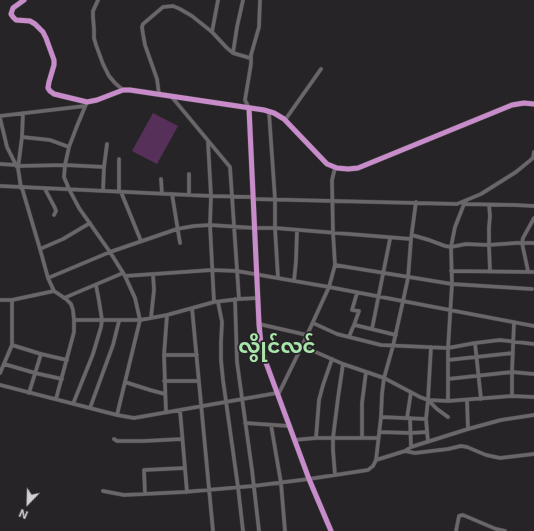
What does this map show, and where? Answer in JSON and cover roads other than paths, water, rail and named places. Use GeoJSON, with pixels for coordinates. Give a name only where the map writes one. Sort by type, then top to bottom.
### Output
{"type":"FeatureCollection","features":[{"type":"Feature","properties":{"kind":"highway"},"geometry":{"type":"LineString","coordinates":[[24,0],[12,8],[11,14],[16,20],[30,21],[43,32],[54,63],[48,88],[54,94],[86,104],[123,90],[130,90],[270,112],[285,120],[328,164],[334,168],[358,168],[512,105],[524,103],[534,104]]}},
{"type":"Feature","properties":{"kind":"highway"},"geometry":{"type":"LineString","coordinates":[[249,108],[261,345],[294,440],[331,531]]}},
{"type":"Feature","properties":{"kind":"street"},"geometry":{"type":"LineString","coordinates":[[98,0],[93,11],[94,38],[109,76],[123,90]]}},
{"type":"Feature","properties":{"kind":"street"},"geometry":{"type":"LineString","coordinates":[[212,32],[218,0]]}},
{"type":"Feature","properties":{"kind":"street"},"geometry":{"type":"LineString","coordinates":[[233,53],[243,0]]}},
{"type":"Feature","properties":{"kind":"street"},"geometry":{"type":"LineString","coordinates":[[249,108],[245,100],[251,64],[250,58],[259,26],[260,0]]}},
{"type":"Feature","properties":{"kind":"street"},"geometry":{"type":"LineString","coordinates":[[159,94],[157,79],[143,34],[142,26],[162,7],[173,6],[180,9],[192,16],[212,32],[233,53],[250,58]]}},
{"type":"Feature","properties":{"kind":"street"},"geometry":{"type":"LineString","coordinates":[[285,120],[321,69]]}},
{"type":"Feature","properties":{"kind":"street"},"geometry":{"type":"LineString","coordinates":[[171,96],[230,167],[237,271],[237,362],[259,531]]}},
{"type":"Feature","properties":{"kind":"street"},"geometry":{"type":"LineString","coordinates":[[56,400],[74,332],[74,320],[71,304],[54,291],[48,278],[17,166],[7,147],[0,117],[86,104]]}},
{"type":"Feature","properties":{"kind":"street"},"geometry":{"type":"LineString","coordinates":[[86,104],[69,147],[64,177],[79,208],[124,274],[135,298],[140,320],[118,415]]}},
{"type":"Feature","properties":{"kind":"street"},"geometry":{"type":"LineString","coordinates":[[270,112],[278,278]]}},
{"type":"Feature","properties":{"kind":"street"},"geometry":{"type":"LineString","coordinates":[[17,166],[22,137],[23,113]]}},
{"type":"Feature","properties":{"kind":"street"},"geometry":{"type":"LineString","coordinates":[[22,137],[50,140],[69,147]]}},
{"type":"Feature","properties":{"kind":"street"},"geometry":{"type":"LineString","coordinates":[[208,140],[211,196],[210,225],[212,270],[216,302],[222,322],[221,360],[243,531]]}},
{"type":"Feature","properties":{"kind":"street"},"geometry":{"type":"LineString","coordinates":[[103,191],[104,166],[108,144]]}},
{"type":"Feature","properties":{"kind":"street"},"geometry":{"type":"LineString","coordinates":[[0,186],[275,199],[457,204],[482,194],[516,172],[533,158],[534,152]]}},
{"type":"Feature","properties":{"kind":"street"},"geometry":{"type":"LineString","coordinates":[[120,159],[120,192],[141,241]]}},
{"type":"Feature","properties":{"kind":"street"},"geometry":{"type":"LineString","coordinates":[[0,164],[17,166],[104,166]]}},
{"type":"Feature","properties":{"kind":"street"},"geometry":{"type":"LineString","coordinates":[[0,385],[134,418],[277,394],[313,323],[329,287],[335,265],[332,201],[332,180],[334,168]]}},
{"type":"Feature","properties":{"kind":"street"},"geometry":{"type":"LineString","coordinates":[[189,174],[189,195]]}},
{"type":"Feature","properties":{"kind":"street"},"geometry":{"type":"LineString","coordinates":[[161,179],[162,194]]}},
{"type":"Feature","properties":{"kind":"street"},"geometry":{"type":"LineString","coordinates":[[45,188],[55,208],[56,211],[54,215]]}},
{"type":"Feature","properties":{"kind":"street"},"geometry":{"type":"LineString","coordinates":[[172,194],[180,243]]}},
{"type":"Feature","properties":{"kind":"street"},"geometry":{"type":"LineString","coordinates":[[448,401],[448,348],[452,284],[451,247],[455,227],[466,200]]}},
{"type":"Feature","properties":{"kind":"street"},"geometry":{"type":"LineString","coordinates":[[103,491],[124,495],[210,490],[309,479],[368,470],[373,466],[376,460],[384,378],[396,335],[408,278],[416,202]]}},
{"type":"Feature","properties":{"kind":"street"},"geometry":{"type":"LineString","coordinates":[[464,204],[534,206]]}},
{"type":"Feature","properties":{"kind":"street"},"geometry":{"type":"LineString","coordinates":[[489,205],[490,271]]}},
{"type":"Feature","properties":{"kind":"street"},"geometry":{"type":"LineString","coordinates":[[528,271],[522,238],[534,218]]}},
{"type":"Feature","properties":{"kind":"street"},"geometry":{"type":"LineString","coordinates":[[40,249],[63,239],[90,223]]}},
{"type":"Feature","properties":{"kind":"street"},"geometry":{"type":"LineString","coordinates":[[48,278],[110,252],[177,229],[194,226],[210,225],[275,228],[412,237],[451,247],[466,244],[489,245],[534,243]]}},
{"type":"Feature","properties":{"kind":"street"},"geometry":{"type":"LineString","coordinates":[[294,281],[297,230]]}},
{"type":"Feature","properties":{"kind":"street"},"geometry":{"type":"LineString","coordinates":[[372,329],[390,239]]}},
{"type":"Feature","properties":{"kind":"street"},"geometry":{"type":"LineString","coordinates":[[335,265],[452,284],[532,289]]}},
{"type":"Feature","properties":{"kind":"street"},"geometry":{"type":"LineString","coordinates":[[64,298],[124,274],[153,274],[212,270],[237,271],[450,309],[534,326]]}},
{"type":"Feature","properties":{"kind":"street"},"geometry":{"type":"LineString","coordinates":[[451,271],[534,272]]}},
{"type":"Feature","properties":{"kind":"street"},"geometry":{"type":"LineString","coordinates":[[151,318],[154,290],[153,274]]}},
{"type":"Feature","properties":{"kind":"street"},"geometry":{"type":"LineString","coordinates":[[73,404],[97,342],[101,327],[102,320],[100,301],[96,285]]}},
{"type":"Feature","properties":{"kind":"street"},"geometry":{"type":"LineString","coordinates":[[0,300],[12,300],[54,291]]}},
{"type":"Feature","properties":{"kind":"street"},"geometry":{"type":"LineString","coordinates":[[349,337],[359,311],[352,310],[357,293]]}},
{"type":"Feature","properties":{"kind":"street"},"geometry":{"type":"LineString","coordinates":[[74,320],[140,320],[167,315],[216,302],[258,298]]}},
{"type":"Feature","properties":{"kind":"street"},"geometry":{"type":"LineString","coordinates":[[0,373],[12,345],[12,300]]}},
{"type":"Feature","properties":{"kind":"street"},"geometry":{"type":"LineString","coordinates":[[192,308],[213,531]]}},
{"type":"Feature","properties":{"kind":"street"},"geometry":{"type":"LineString","coordinates":[[166,412],[164,355],[167,315]]}},
{"type":"Feature","properties":{"kind":"street"},"geometry":{"type":"LineString","coordinates":[[90,408],[113,345],[119,321]]}},
{"type":"Feature","properties":{"kind":"street"},"geometry":{"type":"LineString","coordinates":[[512,396],[514,322]]}},
{"type":"Feature","properties":{"kind":"street"},"geometry":{"type":"LineString","coordinates":[[313,323],[337,334],[381,346],[448,348],[500,340],[534,344]]}},
{"type":"Feature","properties":{"kind":"street"},"geometry":{"type":"LineString","coordinates":[[259,324],[307,335]]}},
{"type":"Feature","properties":{"kind":"street"},"geometry":{"type":"LineString","coordinates":[[354,326],[396,335]]}},
{"type":"Feature","properties":{"kind":"street"},"geometry":{"type":"LineString","coordinates":[[475,343],[478,357],[478,376],[481,399]]}},
{"type":"Feature","properties":{"kind":"street"},"geometry":{"type":"LineString","coordinates":[[12,345],[67,360]]}},
{"type":"Feature","properties":{"kind":"street"},"geometry":{"type":"LineString","coordinates":[[302,346],[343,364],[384,378],[428,400],[448,418]]}},
{"type":"Feature","properties":{"kind":"street"},"geometry":{"type":"LineString","coordinates":[[428,442],[426,418],[431,347]]}},
{"type":"Feature","properties":{"kind":"street"},"geometry":{"type":"LineString","coordinates":[[448,360],[512,353]]}},
{"type":"Feature","properties":{"kind":"street"},"geometry":{"type":"LineString","coordinates":[[29,393],[41,354]]}},
{"type":"Feature","properties":{"kind":"street"},"geometry":{"type":"LineString","coordinates":[[164,355],[197,355]]}},
{"type":"Feature","properties":{"kind":"street"},"geometry":{"type":"LineString","coordinates":[[316,438],[319,400],[332,359]]}},
{"type":"Feature","properties":{"kind":"street"},"geometry":{"type":"LineString","coordinates":[[4,364],[62,379]]}},
{"type":"Feature","properties":{"kind":"street"},"geometry":{"type":"LineString","coordinates":[[335,475],[333,438],[343,364]]}},
{"type":"Feature","properties":{"kind":"street"},"geometry":{"type":"LineString","coordinates":[[362,438],[362,403],[366,372]]}},
{"type":"Feature","properties":{"kind":"street"},"geometry":{"type":"LineString","coordinates":[[448,379],[512,372],[534,374]]}},
{"type":"Feature","properties":{"kind":"street"},"geometry":{"type":"LineString","coordinates":[[164,381],[199,380]]}},
{"type":"Feature","properties":{"kind":"street"},"geometry":{"type":"LineString","coordinates":[[125,382],[165,394]]}},
{"type":"Feature","properties":{"kind":"street"},"geometry":{"type":"LineString","coordinates":[[410,447],[411,433],[408,418],[411,392]]}},
{"type":"Feature","properties":{"kind":"street"},"geometry":{"type":"LineString","coordinates":[[428,400],[448,401],[512,396],[534,397]]}},
{"type":"Feature","properties":{"kind":"street"},"geometry":{"type":"LineString","coordinates":[[467,400],[468,429]]}},
{"type":"Feature","properties":{"kind":"street"},"geometry":{"type":"LineString","coordinates":[[180,410],[186,492]]}},
{"type":"Feature","properties":{"kind":"street"},"geometry":{"type":"LineString","coordinates":[[376,460],[405,451],[410,447],[468,429],[501,420],[534,415]]}},
{"type":"Feature","properties":{"kind":"street"},"geometry":{"type":"LineString","coordinates":[[381,417],[426,418]]}},
{"type":"Feature","properties":{"kind":"street"},"geometry":{"type":"LineString","coordinates":[[245,423],[289,426]]}},
{"type":"Feature","properties":{"kind":"street"},"geometry":{"type":"LineString","coordinates":[[271,425],[280,482],[285,531]]}},
{"type":"Feature","properties":{"kind":"street"},"geometry":{"type":"LineString","coordinates":[[379,432],[427,432]]}},
{"type":"Feature","properties":{"kind":"street"},"geometry":{"type":"LineString","coordinates":[[294,440],[316,438],[378,438]]}},
{"type":"Feature","properties":{"kind":"street"},"geometry":{"type":"LineString","coordinates":[[114,439],[117,441],[144,441],[182,439]]}},
{"type":"Feature","properties":{"kind":"street"},"geometry":{"type":"LineString","coordinates":[[405,451],[415,453],[461,446],[467,447],[486,456],[500,458],[534,454]]}},
{"type":"Feature","properties":{"kind":"street"},"geometry":{"type":"LineString","coordinates":[[145,494],[144,470],[184,468]]}},
{"type":"Feature","properties":{"kind":"street"},"geometry":{"type":"LineString","coordinates":[[456,531],[459,516],[463,515],[496,529],[505,531]]}},
{"type":"Feature","properties":{"kind":"district","name":"လွိုင်လင်"},"geometry":{"type":"Point","coordinates":[277,347]}}]}
